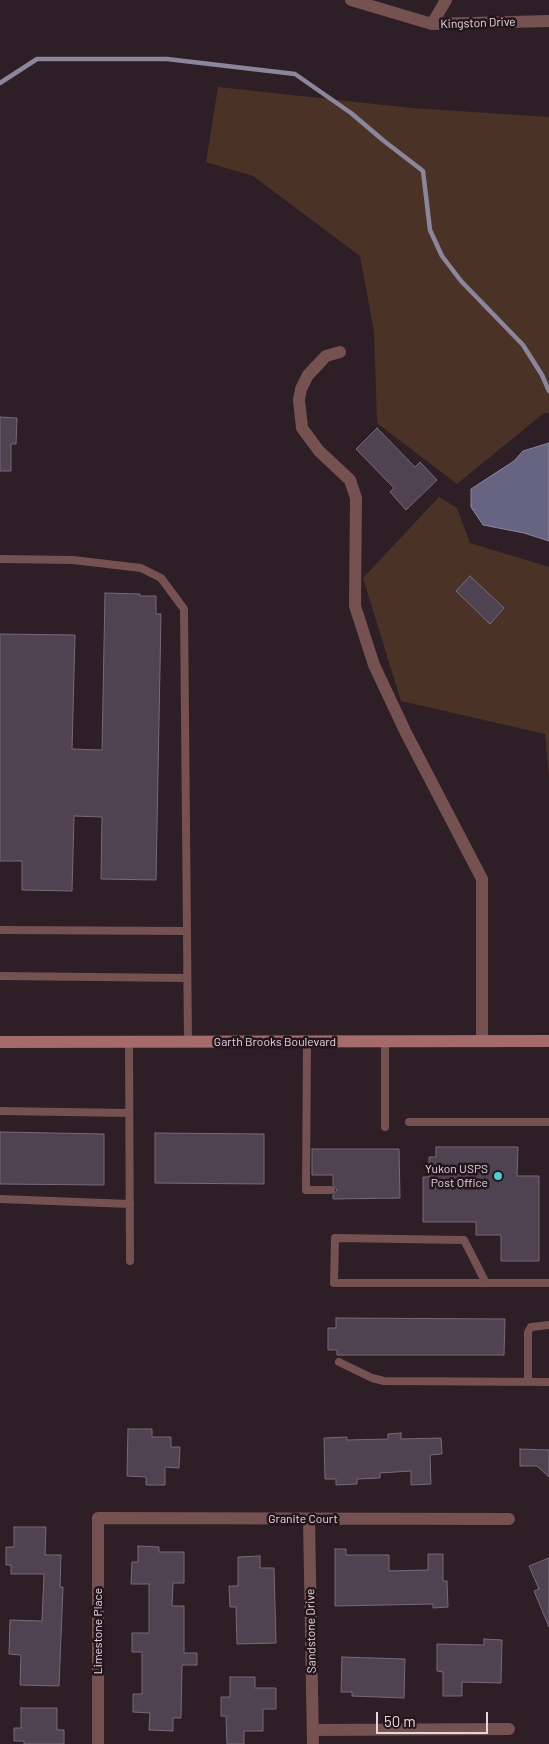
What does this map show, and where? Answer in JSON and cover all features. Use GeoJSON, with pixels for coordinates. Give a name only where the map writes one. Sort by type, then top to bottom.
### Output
{"type":"FeatureCollection","features":[{"type":"Feature","properties":{"kind":"street","name":"Kingston Drive"},"geometry":{"type":"LineString","coordinates":[[351,0],[432,24],[549,21]]}},
{"type":"Feature","properties":{"kind":"street"},"geometry":{"type":"LineString","coordinates":[[432,24],[446,0]]}},
{"type":"Feature","properties":{"kind":"street"},"geometry":{"type":"LineString","coordinates":[[340,352],[326,356],[308,376],[301,389],[299,400],[302,428],[319,451],[350,480],[356,498],[356,606],[374,664],[406,733],[482,879],[482,1041]]}},
{"type":"Feature","properties":{"kind":"street","name":"Garth Brooks Boulevard"},"geometry":{"type":"LineString","coordinates":[[0,1042],[549,1040]]}},
{"type":"Feature","properties":{"kind":"street","name":"Granite Court"},"geometry":{"type":"LineString","coordinates":[[98,1518],[508,1519]]}},
{"type":"Feature","properties":{"kind":"street","name":"Limestone Place"},"geometry":{"type":"LineString","coordinates":[[98,1518],[98,1744]]}},
{"type":"Feature","properties":{"kind":"street","name":"Sandstone Drive"},"geometry":{"type":"LineString","coordinates":[[308,1519],[313,1744]]}},
{"type":"Feature","properties":{"kind":"street"},"geometry":{"type":"LineString","coordinates":[[313,1730],[509,1730]]}},
{"type":"Feature","properties":{"kind":"lane"},"geometry":{"type":"LineString","coordinates":[[0,559],[73,560],[141,568],[161,578],[184,609],[188,1042]]}},
{"type":"Feature","properties":{"kind":"lane"},"geometry":{"type":"LineString","coordinates":[[0,930],[187,931]]}},
{"type":"Feature","properties":{"kind":"lane"},"geometry":{"type":"LineString","coordinates":[[0,976],[187,978]]}},
{"type":"Feature","properties":{"kind":"lane"},"geometry":{"type":"LineString","coordinates":[[307,1041],[306,1190],[331,1190]]}},
{"type":"Feature","properties":{"kind":"lane"},"geometry":{"type":"LineString","coordinates":[[384,1127],[385,1041]]}},
{"type":"Feature","properties":{"kind":"lane"},"geometry":{"type":"LineString","coordinates":[[129,1042],[130,1261]]}},
{"type":"Feature","properties":{"kind":"lane"},"geometry":{"type":"LineString","coordinates":[[0,1111],[129,1113]]}},
{"type":"Feature","properties":{"kind":"lane"},"geometry":{"type":"LineString","coordinates":[[409,1122],[549,1122]]}},
{"type":"Feature","properties":{"kind":"lane"},"geometry":{"type":"LineString","coordinates":[[0,1199],[130,1204]]}},
{"type":"Feature","properties":{"kind":"lane"},"geometry":{"type":"LineString","coordinates":[[486,1283],[464,1240],[335,1238],[334,1283],[549,1284]]}},
{"type":"Feature","properties":{"kind":"lane"},"geometry":{"type":"LineString","coordinates":[[528,1382],[528,1332],[531,1327],[549,1326]]}},
{"type":"Feature","properties":{"kind":"lane"},"geometry":{"type":"LineString","coordinates":[[339,1362],[372,1378],[384,1381],[549,1382]]}},
{"type":"Feature","properties":{"kind":"shaded area"},"geometry":{"type":"Polygon","coordinates":[[[218,87],[412,108],[549,117],[549,413],[544,413],[457,484],[377,423],[374,332],[360,256],[253,176],[206,162],[218,87]]]}},
{"type":"Feature","properties":{"kind":"shaded area"},"geometry":{"type":"Polygon","coordinates":[[[549,443],[549,541],[524,533],[483,525],[471,507],[471,489],[514,461],[523,451],[549,443]]]}},
{"type":"Feature","properties":{"kind":"shaded area"},"geometry":{"type":"Polygon","coordinates":[[[439,497],[457,508],[470,543],[549,567],[549,776],[545,734],[401,701],[363,578],[439,497]]]}},
{"type":"Feature","properties":{"kind":"building"},"geometry":{"type":"Polygon","coordinates":[[[0,417],[17,418],[16,444],[11,444],[11,471],[0,471],[0,417]]]}},
{"type":"Feature","properties":{"kind":"building"},"geometry":{"type":"Polygon","coordinates":[[[377,428],[415,467],[420,462],[437,480],[406,510],[390,492],[394,488],[356,449],[377,428]]]}},
{"type":"Feature","properties":{"kind":"building"},"geometry":{"type":"Polygon","coordinates":[[[470,576],[504,608],[490,624],[456,591],[470,576]]]}},
{"type":"Feature","properties":{"kind":"building"},"geometry":{"type":"Polygon","coordinates":[[[105,593],[156,596],[156,614],[161,614],[156,880],[101,879],[102,817],[74,816],[72,891],[22,890],[22,861],[0,861],[0,634],[75,635],[72,749],[102,750],[105,593]]]}},
{"type":"Feature","properties":{"kind":"building"},"geometry":{"type":"Polygon","coordinates":[[[0,1132],[104,1134],[104,1185],[0,1184],[0,1132]]]}},
{"type":"Feature","properties":{"kind":"building"},"geometry":{"type":"Polygon","coordinates":[[[155,1133],[264,1134],[264,1184],[155,1183],[155,1133]]]}},
{"type":"Feature","properties":{"kind":"building"},"geometry":{"type":"Polygon","coordinates":[[[436,1147],[518,1147],[517,1176],[539,1176],[539,1261],[501,1261],[501,1235],[476,1235],[476,1222],[423,1222],[423,1177],[429,1177],[429,1157],[436,1157],[436,1147]]]}},
{"type":"Feature","properties":{"kind":"building"},"geometry":{"type":"Polygon","coordinates":[[[312,1149],[399,1149],[400,1198],[333,1199],[333,1195],[337,1190],[333,1185],[333,1175],[312,1175],[312,1149]]]}},
{"type":"Feature","properties":{"kind":"building"},"geometry":{"type":"Polygon","coordinates":[[[336,1318],[505,1319],[504,1355],[337,1355],[337,1350],[328,1350],[328,1328],[336,1328],[336,1318]]]}},
{"type":"Feature","properties":{"kind":"building"},"geometry":{"type":"Polygon","coordinates":[[[128,1429],[152,1429],[152,1437],[171,1437],[171,1447],[180,1447],[179,1468],[165,1467],[165,1485],[146,1485],[146,1477],[127,1476],[128,1429]]]}},
{"type":"Feature","properties":{"kind":"building"},"geometry":{"type":"Polygon","coordinates":[[[401,1433],[401,1439],[441,1438],[442,1454],[430,1455],[431,1484],[411,1485],[411,1471],[380,1473],[380,1478],[357,1479],[357,1484],[336,1485],[336,1479],[325,1479],[324,1438],[347,1437],[347,1440],[388,1439],[388,1434],[401,1433]]]}},
{"type":"Feature","properties":{"kind":"building"},"geometry":{"type":"Polygon","coordinates":[[[520,1449],[549,1450],[549,1477],[537,1466],[520,1466],[520,1449]]]}},
{"type":"Feature","properties":{"kind":"building"},"geometry":{"type":"Polygon","coordinates":[[[14,1527],[46,1527],[45,1555],[61,1555],[60,1587],[63,1587],[59,1686],[20,1685],[21,1655],[9,1654],[10,1620],[42,1621],[44,1574],[11,1574],[11,1565],[6,1565],[6,1547],[14,1547],[14,1527]]]}},
{"type":"Feature","properties":{"kind":"building"},"geometry":{"type":"Polygon","coordinates":[[[138,1546],[159,1547],[159,1552],[184,1552],[184,1583],[173,1583],[172,1606],[184,1606],[184,1653],[197,1653],[197,1665],[182,1665],[181,1718],[173,1718],[173,1731],[149,1730],[150,1713],[133,1712],[133,1694],[142,1694],[142,1652],[132,1652],[132,1633],[149,1633],[149,1584],[131,1584],[132,1562],[138,1562],[138,1546]]]}},
{"type":"Feature","properties":{"kind":"building"},"geometry":{"type":"Polygon","coordinates":[[[335,1549],[346,1549],[346,1555],[389,1555],[389,1571],[428,1570],[428,1554],[443,1554],[443,1581],[447,1581],[448,1607],[433,1608],[433,1604],[335,1606],[335,1549]]]}},
{"type":"Feature","properties":{"kind":"building"},"geometry":{"type":"Polygon","coordinates":[[[260,1556],[260,1568],[274,1568],[276,1643],[237,1644],[236,1607],[230,1607],[229,1586],[238,1586],[238,1557],[260,1556]]]}},
{"type":"Feature","properties":{"kind":"building"},"geometry":{"type":"Polygon","coordinates":[[[549,1558],[549,1627],[534,1591],[539,1589],[529,1566],[549,1558]]]}},
{"type":"Feature","properties":{"kind":"building"},"geometry":{"type":"Polygon","coordinates":[[[484,1639],[502,1640],[501,1683],[462,1682],[462,1696],[443,1696],[443,1672],[437,1671],[437,1644],[484,1645],[484,1639]]]}},
{"type":"Feature","properties":{"kind":"building"},"geometry":{"type":"Polygon","coordinates":[[[342,1657],[405,1659],[404,1698],[352,1696],[352,1692],[341,1692],[342,1657]]]}},
{"type":"Feature","properties":{"kind":"building"},"geometry":{"type":"Polygon","coordinates":[[[230,1677],[255,1677],[255,1688],[276,1688],[276,1709],[263,1709],[263,1731],[244,1731],[244,1744],[227,1744],[226,1716],[221,1716],[221,1697],[230,1697],[230,1677]]]}},
{"type":"Feature","properties":{"kind":"building"},"geometry":{"type":"Polygon","coordinates":[[[21,1708],[57,1708],[57,1730],[64,1730],[64,1744],[24,1744],[24,1741],[14,1741],[14,1728],[21,1728],[21,1708]]]}},
{"type":"Feature","properties":{"kind":"waterway"},"geometry":{"type":"LineString","coordinates":[[0,83],[37,59],[167,59],[295,74],[351,113],[423,171],[430,230],[442,256],[461,281],[523,345],[542,375],[549,391]]}},
{"type":"Feature","properties":{"kind":"place","name":"Yukon USPS Post Office"},"geometry":{"type":"Point","coordinates":[498,1176]}}]}
